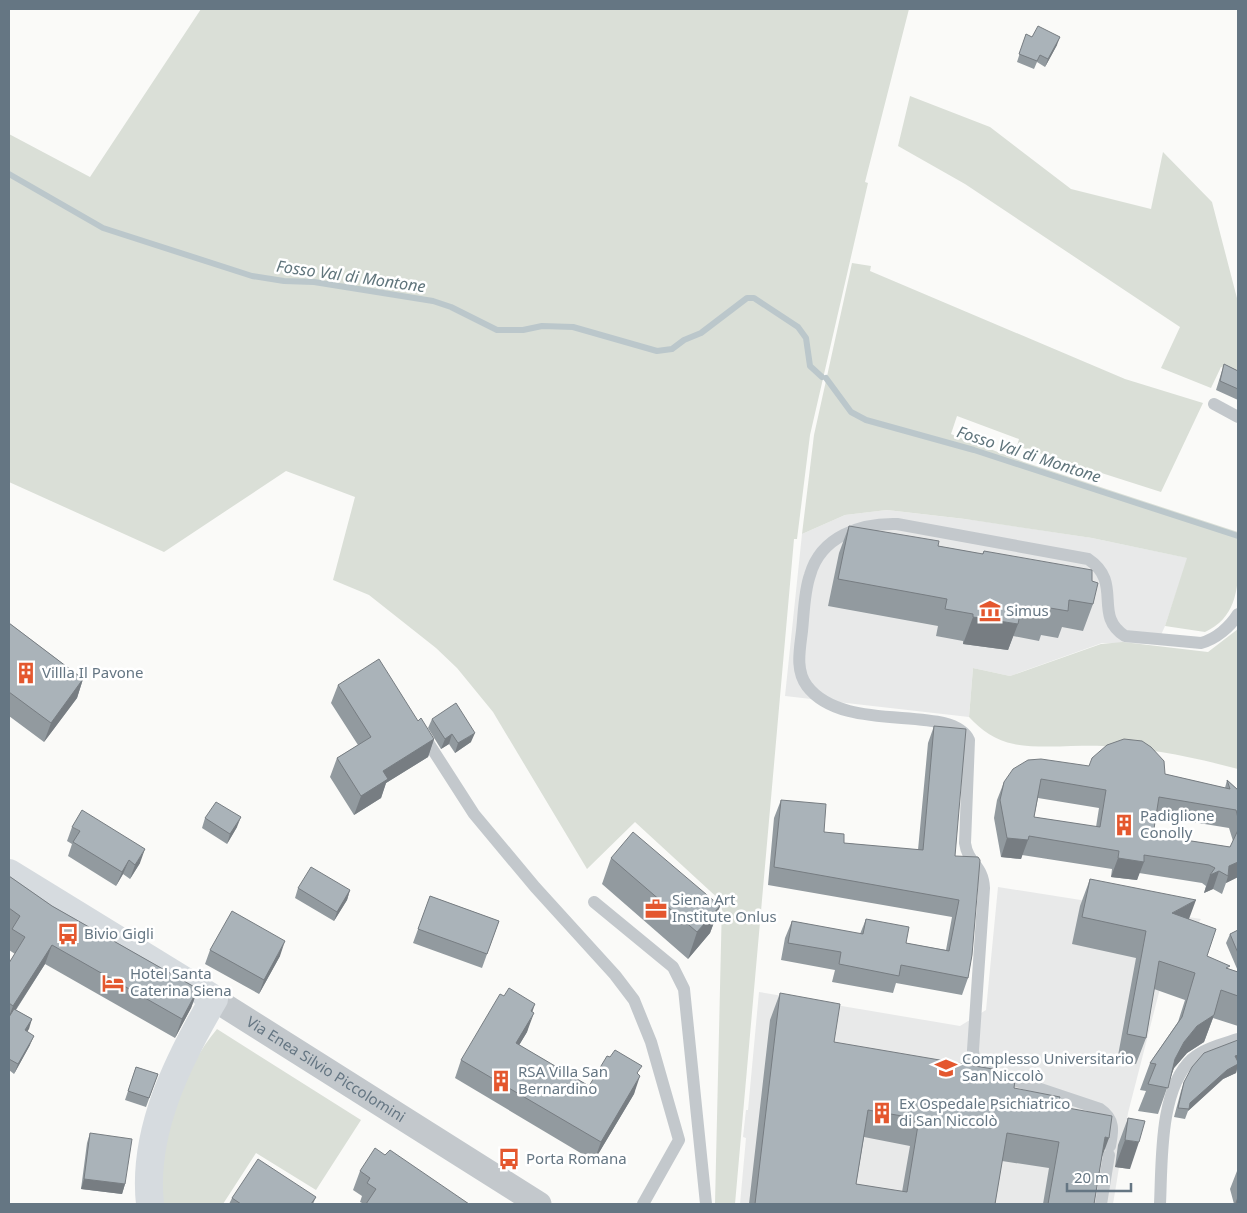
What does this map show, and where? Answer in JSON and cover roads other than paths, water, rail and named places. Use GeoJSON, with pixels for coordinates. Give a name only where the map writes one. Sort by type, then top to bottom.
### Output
{"type":"FeatureCollection","features":[{"type":"Feature","properties":{"kind":"main road","name":"Via Enea Silvio Piccolomini"},"geometry":{"type":"LineString","coordinates":[[9,873],[214,1000]]}},
{"type":"Feature","properties":{"kind":"main road"},"geometry":{"type":"LineString","coordinates":[[150,1204],[149,1176],[160,1116],[186,1051],[214,1000]]}},
{"type":"Feature","properties":{"kind":"street","name":"Via Enea Silvio Piccolomini"},"geometry":{"type":"LineString","coordinates":[[214,1000],[539,1204]]}},
{"type":"Feature","properties":{"kind":"lane"},"geometry":{"type":"LineString","coordinates":[[1214,404],[1238,417]]}},
{"type":"Feature","properties":{"kind":"lane"},"geometry":{"type":"LineString","coordinates":[[1101,1204],[1110,1151],[1112,1125],[1109,1117],[1100,1109],[987,1071],[974,1060],[973,1050],[984,888],[982,874],[970,859],[966,846],[970,748],[966,735],[955,725],[943,722],[873,717],[847,712],[827,703],[808,687],[802,677],[800,653],[809,576],[818,556],[842,535],[867,525],[880,523],[1088,559],[1099,569],[1107,583],[1109,619],[1117,630],[1125,636],[1201,643],[1213,639],[1229,626],[1238,614]]}},
{"type":"Feature","properties":{"kind":"lane"},"geometry":{"type":"LineString","coordinates":[[417,726],[474,814],[535,887],[615,974],[639,1011],[651,1042],[679,1140],[643,1204]]}},
{"type":"Feature","properties":{"kind":"lane"},"geometry":{"type":"LineString","coordinates":[[594,902],[673,967],[684,989],[706,1204]]}},
{"type":"Feature","properties":{"kind":"lane"},"geometry":{"type":"LineString","coordinates":[[1160,1204],[1167,1117],[1171,1096],[1179,1075],[1192,1060],[1202,1053],[1238,1039]]}},
{"type":"Feature","properties":{"kind":"waterway","name":"Fosso Val di Montone"},"geometry":{"type":"LineString","coordinates":[[9,174],[103,228],[252,276],[284,281],[314,282],[433,301],[451,307],[497,330],[523,330],[542,326],[573,327],[657,351],[672,349],[684,340],[701,333],[747,298],[754,298],[798,327],[806,338],[810,366],[822,377]]}},
{"type":"Feature","properties":{"kind":"waterway","name":"Fosso Val di Montone"},"geometry":{"type":"LineString","coordinates":[[826,378],[851,412],[866,420],[974,450],[1238,536]]}},
{"type":"Feature","properties":{"kind":"place","name":"Simus"},"geometry":{"type":"Point","coordinates":[990,611]}},
{"type":"Feature","properties":{"kind":"place","name":"Villla Il Pavone"},"geometry":{"type":"Point","coordinates":[26,673]}},
{"type":"Feature","properties":{"kind":"place","name":"Padiglione Conolly"},"geometry":{"type":"Point","coordinates":[1124,825]}},
{"type":"Feature","properties":{"kind":"place","name":"Siena Art Institute Onlus"},"geometry":{"type":"Point","coordinates":[656,909]}},
{"type":"Feature","properties":{"kind":"place","name":"Bivio Gigli"},"geometry":{"type":"Point","coordinates":[68,934]}},
{"type":"Feature","properties":{"kind":"place","name":"Hotel Santa Caterina Siena"},"geometry":{"type":"Point","coordinates":[113,983]}},
{"type":"Feature","properties":{"kind":"place","name":"Complesso Universitario San Niccolò"},"geometry":{"type":"Point","coordinates":[946,1068]}},
{"type":"Feature","properties":{"kind":"place","name":"RSA Villa San Bernardino"},"geometry":{"type":"Point","coordinates":[501,1081]}},
{"type":"Feature","properties":{"kind":"place","name":"Ex Ospedale Psichiatrico di San Niccolò"},"geometry":{"type":"Point","coordinates":[882,1113]}},
{"type":"Feature","properties":{"kind":"place","name":"Porta Romana"},"geometry":{"type":"Point","coordinates":[509,1159]}}]}
